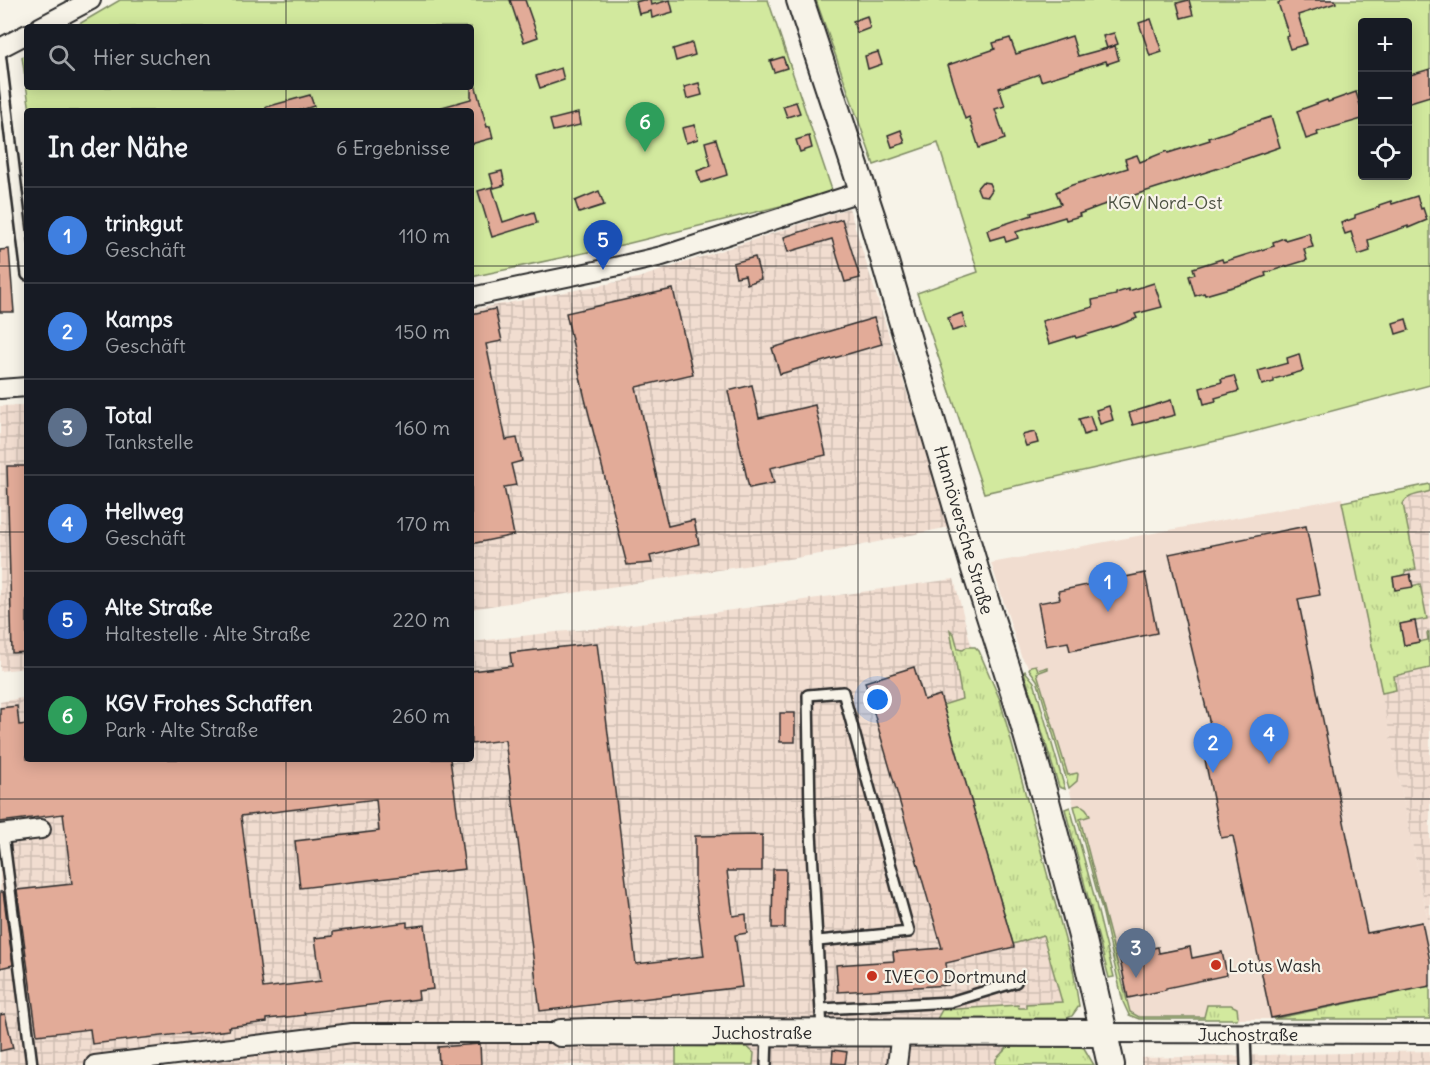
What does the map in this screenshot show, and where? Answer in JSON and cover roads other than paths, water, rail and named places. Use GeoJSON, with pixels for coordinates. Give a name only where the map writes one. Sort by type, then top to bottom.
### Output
{"type":"FeatureCollection","features":[{"type":"Feature","properties":{"kind":"main road","name":"Hannöversche Straße"},"geometry":{"type":"LineString","coordinates":[[800,0],[891,280],[975,569],[1024,721],[1083,940],[1112,1065]]}},
{"type":"Feature","properties":{"kind":"main road","name":"Juchostraße"},"geometry":{"type":"LineString","coordinates":[[561,1033],[766,1033],[822,1021],[901,1032],[1104,1033]]}},
{"type":"Feature","properties":{"kind":"street"},"geometry":{"type":"LineString","coordinates":[[46,24],[91,0]]}},
{"type":"Feature","properties":{"kind":"street"},"geometry":{"type":"LineString","coordinates":[[2,44],[24,35]]}},
{"type":"Feature","properties":{"kind":"street"},"geometry":{"type":"LineString","coordinates":[[474,296],[662,256],[863,191]]}},
{"type":"Feature","properties":{"kind":"street"},"geometry":{"type":"LineString","coordinates":[[0,389],[24,387]]}},
{"type":"Feature","properties":{"kind":"street"},"geometry":{"type":"LineString","coordinates":[[2,834],[41,829]]}},
{"type":"Feature","properties":{"kind":"street"},"geometry":{"type":"LineString","coordinates":[[897,1065],[901,1032]]}},
{"type":"Feature","properties":{"kind":"street","name":"Juchostraße"},"geometry":{"type":"LineString","coordinates":[[95,1065],[352,1033],[561,1033]]}},
{"type":"Feature","properties":{"kind":"street","name":"Juchostraße"},"geometry":{"type":"LineString","coordinates":[[1104,1033],[1430,1034]]}},
{"type":"Feature","properties":{"kind":"lane"},"geometry":{"type":"LineString","coordinates":[[2,44],[24,246]]}},
{"type":"Feature","properties":{"kind":"lane"},"geometry":{"type":"LineString","coordinates":[[818,941],[909,932],[843,692],[808,694],[810,814],[822,1021],[950,1002],[1016,982]]}},
{"type":"Feature","properties":{"kind":"lane"},"geometry":{"type":"LineString","coordinates":[[2,834],[32,1065]]}},
{"type":"Feature","properties":{"kind":"lane"},"geometry":{"type":"LineString","coordinates":[[766,1033],[766,1065]]}},
{"type":"Feature","properties":{"kind":"lane"},"geometry":{"type":"LineString","coordinates":[[1245,1034],[1246,1065]]}},
{"type":"Feature","properties":{"kind":"place","name":"KGV Frohes Schaffen"},"geometry":{"type":"Point","coordinates":[645,152]}},
{"type":"Feature","properties":{"kind":"place","name":"Alte Straße"},"geometry":{"type":"Point","coordinates":[603,270]}},
{"type":"Feature","properties":{"kind":"place","name":"trinkgut"},"geometry":{"type":"Point","coordinates":[1108,612]}},
{"type":"Feature","properties":{"kind":"place","name":"Hellweg"},"geometry":{"type":"Point","coordinates":[1269,764]}},
{"type":"Feature","properties":{"kind":"place","name":"Kamps"},"geometry":{"type":"Point","coordinates":[1213,773]}},
{"type":"Feature","properties":{"kind":"place","name":"Lotus Wash"},"geometry":{"type":"Point","coordinates":[1216,965]}},
{"type":"Feature","properties":{"kind":"place","name":"IVECO Dortmund"},"geometry":{"type":"Point","coordinates":[872,976]}},
{"type":"Feature","properties":{"kind":"place","name":"Total"},"geometry":{"type":"Point","coordinates":[1136,978]}},
{"type":"Feature","properties":{"kind":"park label","name":"KGV Nord-Ost"},"geometry":{"type":"Point","coordinates":[1165,202]}}]}
